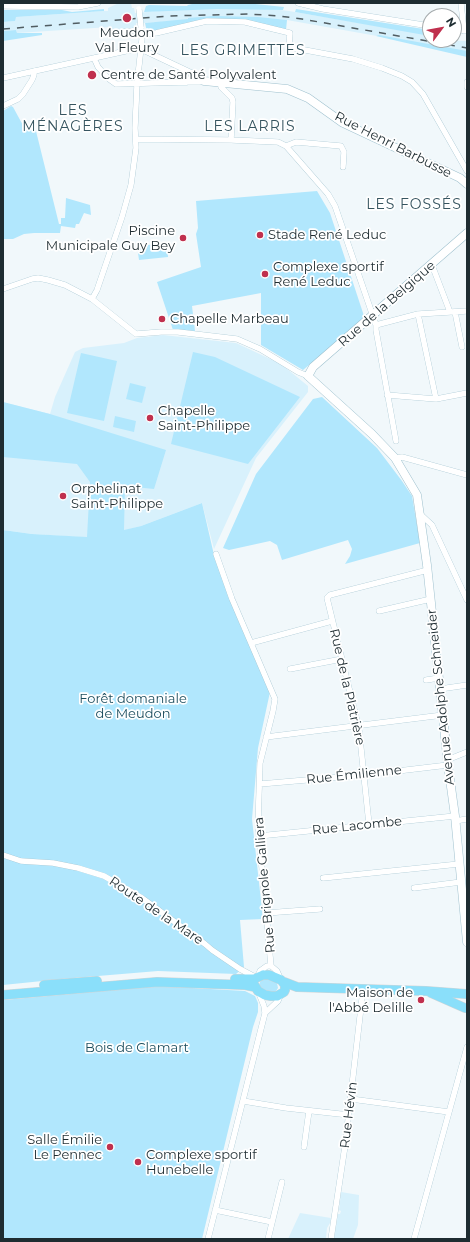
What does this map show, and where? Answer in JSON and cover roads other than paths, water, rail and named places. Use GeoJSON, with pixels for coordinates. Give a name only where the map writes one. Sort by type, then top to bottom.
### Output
{"type":"FeatureCollection","features":[{"type":"Feature","properties":{"kind":"main road"},"geometry":{"type":"LineString","coordinates":[[3,989],[158,975],[256,982]]}},
{"type":"Feature","properties":{"kind":"main road"},"geometry":{"type":"LineString","coordinates":[[3,995],[157,982],[245,985],[256,982],[270,975],[297,987],[466,993],[463,1001],[466,1009]]}},
{"type":"Feature","properties":{"kind":"main road"},"geometry":{"type":"LineString","coordinates":[[282,981],[285,987],[282,993]]}},
{"type":"Feature","properties":{"kind":"main road"},"geometry":{"type":"LineString","coordinates":[[256,982],[265,995],[271,996],[297,987]]}},
{"type":"Feature","properties":{"kind":"main road"},"geometry":{"type":"LineString","coordinates":[[426,991],[466,1009]]}},
{"type":"Feature","properties":{"kind":"street"},"geometry":{"type":"LineString","coordinates":[[3,6],[78,8],[98,3]]}},
{"type":"Feature","properties":{"kind":"street"},"geometry":{"type":"LineString","coordinates":[[298,3],[422,25]]}},
{"type":"Feature","properties":{"kind":"street"},"geometry":{"type":"LineString","coordinates":[[461,3],[466,31]]}},
{"type":"Feature","properties":{"kind":"street"},"geometry":{"type":"LineString","coordinates":[[92,299],[97,290],[122,217],[129,192],[135,156],[137,84],[141,49],[139,6]]}},
{"type":"Feature","properties":{"kind":"street"},"geometry":{"type":"LineString","coordinates":[[122,32],[141,30],[156,33],[204,22],[245,22],[290,33],[289,47],[353,59],[402,76],[412,82],[423,94],[467,171]]}},
{"type":"Feature","properties":{"kind":"street"},"geometry":{"type":"LineString","coordinates":[[3,78],[134,48],[141,49],[194,74],[187,82]]}},
{"type":"Feature","properties":{"kind":"street","name":"Rue Henri Barbusse"},"geometry":{"type":"LineString","coordinates":[[94,58],[98,67],[116,84],[204,81],[287,89],[308,98],[343,122],[460,178],[467,184]]}},
{"type":"Feature","properties":{"kind":"street"},"geometry":{"type":"LineString","coordinates":[[3,106],[18,99],[23,94],[32,80],[34,71]]}},
{"type":"Feature","properties":{"kind":"street","name":"Rue Henri Barbusse"},"geometry":{"type":"LineString","coordinates":[[194,74],[204,81]]}},
{"type":"Feature","properties":{"kind":"street"},"geometry":{"type":"LineString","coordinates":[[467,82],[467,87]]}},
{"type":"Feature","properties":{"kind":"street"},"geometry":{"type":"LineString","coordinates":[[221,83],[221,87],[232,98],[233,102],[231,140]]}},
{"type":"Feature","properties":{"kind":"street"},"geometry":{"type":"LineString","coordinates":[[136,139],[278,142],[286,146],[328,194],[335,206],[376,325],[396,441]]}},
{"type":"Feature","properties":{"kind":"street"},"geometry":{"type":"LineString","coordinates":[[286,146],[296,142],[342,146],[344,152],[342,167]]}},
{"type":"Feature","properties":{"kind":"street","name":"Rue de la Belgique"},"geometry":{"type":"LineString","coordinates":[[308,376],[313,367],[467,233]]}},
{"type":"Feature","properties":{"kind":"street"},"geometry":{"type":"LineString","coordinates":[[432,264],[453,312],[462,348]]}},
{"type":"Feature","properties":{"kind":"street"},"geometry":{"type":"LineString","coordinates":[[3,289],[38,278],[65,285],[92,299],[136,334],[172,332],[237,339],[260,349],[298,372],[308,376]]}},
{"type":"Feature","properties":{"kind":"street"},"geometry":{"type":"LineString","coordinates":[[376,325],[418,314],[467,311]]}},
{"type":"Feature","properties":{"kind":"street"},"geometry":{"type":"LineString","coordinates":[[418,314],[436,399]]}},
{"type":"Feature","properties":{"kind":"street","name":"Avenue Adolphe Schneider"},"geometry":{"type":"LineString","coordinates":[[308,376],[372,434],[395,458],[417,495],[428,570],[447,763],[455,818],[461,882],[465,891],[467,942]]}},
{"type":"Feature","properties":{"kind":"street"},"geometry":{"type":"LineString","coordinates":[[387,395],[436,399],[467,393]]}},
{"type":"Feature","properties":{"kind":"street"},"geometry":{"type":"LineString","coordinates":[[395,458],[402,457],[467,475]]}},
{"type":"Feature","properties":{"kind":"street"},"geometry":{"type":"LineString","coordinates":[[420,514],[432,525],[467,600]]}},
{"type":"Feature","properties":{"kind":"street","name":"Rue Brignole Galliera"},"geometry":{"type":"LineString","coordinates":[[216,554],[232,599],[274,699],[273,711],[260,763],[258,825],[271,966]]}},
{"type":"Feature","properties":{"kind":"street","name":"Rue de la Platrière"},"geometry":{"type":"LineString","coordinates":[[369,824],[358,725],[327,600],[328,596],[428,570]]}},
{"type":"Feature","properties":{"kind":"street"},"geometry":{"type":"LineString","coordinates":[[379,610],[431,599]]}},
{"type":"Feature","properties":{"kind":"street"},"geometry":{"type":"LineString","coordinates":[[251,643],[332,621]]}},
{"type":"Feature","properties":{"kind":"street"},"geometry":{"type":"LineString","coordinates":[[290,669],[342,659]]}},
{"type":"Feature","properties":{"kind":"street"},"geometry":{"type":"LineString","coordinates":[[426,680],[439,678]]}},
{"type":"Feature","properties":{"kind":"street"},"geometry":{"type":"LineString","coordinates":[[440,689],[467,685]]}},
{"type":"Feature","properties":{"kind":"street"},"geometry":{"type":"LineString","coordinates":[[266,737],[443,715]]}},
{"type":"Feature","properties":{"kind":"street","name":"Rue Émilienne"},"geometry":{"type":"LineString","coordinates":[[260,784],[364,775],[447,763],[467,752]]}},
{"type":"Feature","properties":{"kind":"street","name":"Rue Lacombe"},"geometry":{"type":"LineString","coordinates":[[259,836],[369,824],[455,818],[467,819]]}},
{"type":"Feature","properties":{"kind":"street","name":"Route de la Mare"},"geometry":{"type":"LineString","coordinates":[[3,855],[21,861],[78,868],[104,876],[142,898],[256,982]]}},
{"type":"Feature","properties":{"kind":"street"},"geometry":{"type":"LineString","coordinates":[[323,878],[459,864]]}},
{"type":"Feature","properties":{"kind":"street"},"geometry":{"type":"LineString","coordinates":[[414,888],[461,882]]}},
{"type":"Feature","properties":{"kind":"street"},"geometry":{"type":"LineString","coordinates":[[266,913],[320,909]]}},
{"type":"Feature","properties":{"kind":"street"},"geometry":{"type":"LineString","coordinates":[[207,1239],[265,1013],[256,982],[260,971],[267,966],[271,966],[277,970],[282,981]]}},
{"type":"Feature","properties":{"kind":"street","name":"Rue Hévin"},"geometry":{"type":"LineString","coordinates":[[331,1239],[343,1168],[363,990]]}},
{"type":"Feature","properties":{"kind":"street"},"geometry":{"type":"LineString","coordinates":[[265,1013],[278,1001],[282,993]]}},
{"type":"Feature","properties":{"kind":"street"},"geometry":{"type":"LineString","coordinates":[[414,1239],[467,1047]]}},
{"type":"Feature","properties":{"kind":"street"},"geometry":{"type":"LineString","coordinates":[[351,1099],[449,1112]]}},
{"type":"Feature","properties":{"kind":"street"},"geometry":{"type":"LineString","coordinates":[[243,1101],[286,1108],[349,1115]]}},
{"type":"Feature","properties":{"kind":"street"},"geometry":{"type":"LineString","coordinates":[[304,1147],[309,1111]]}},
{"type":"Feature","properties":{"kind":"street"},"geometry":{"type":"LineString","coordinates":[[268,1239],[282,1182]]}},
{"type":"Feature","properties":{"kind":"street"},"geometry":{"type":"LineString","coordinates":[[215,1210],[272,1222]]}},
{"type":"Feature","properties":{"kind":"railway"},"geometry":{"type":"LineString","coordinates":[[3,29],[169,16],[248,14],[302,19],[467,48]]}},
{"type":"Feature","properties":{"kind":"place","name":"Meudon Val Fleury"},"geometry":{"type":"Point","coordinates":[127,18]}},
{"type":"Feature","properties":{"kind":"place","name":"Centre de Santé Polyvalent"},"geometry":{"type":"Point","coordinates":[92,75]}},
{"type":"Feature","properties":{"kind":"place","name":"Stade René Leduc"},"geometry":{"type":"Point","coordinates":[260,235]}},
{"type":"Feature","properties":{"kind":"place","name":"Piscine Municipale Guy Bey"},"geometry":{"type":"Point","coordinates":[183,238]}},
{"type":"Feature","properties":{"kind":"place","name":"Complexe sportif René Leduc"},"geometry":{"type":"Point","coordinates":[265,274]}},
{"type":"Feature","properties":{"kind":"place","name":"Chapelle Marbeau"},"geometry":{"type":"Point","coordinates":[162,319]}},
{"type":"Feature","properties":{"kind":"place","name":"Chapelle Saint-Philippe"},"geometry":{"type":"Point","coordinates":[150,418]}},
{"type":"Feature","properties":{"kind":"place","name":"Orphelinat Saint-Philippe"},"geometry":{"type":"Point","coordinates":[63,496]}},
{"type":"Feature","properties":{"kind":"place","name":"Maison de l'Abbé Delille"},"geometry":{"type":"Point","coordinates":[421,1000]}},
{"type":"Feature","properties":{"kind":"place","name":"Salle Émilie Le Pennec"},"geometry":{"type":"Point","coordinates":[110,1147]}},
{"type":"Feature","properties":{"kind":"place","name":"Complexe sportif Hunebelle"},"geometry":{"type":"Point","coordinates":[138,1162]}},
{"type":"Feature","properties":{"kind":"district","name":"LES GRIMETTES"},"geometry":{"type":"Point","coordinates":[243,51]}},
{"type":"Feature","properties":{"kind":"district","name":"LES MÉNAGÈRES"},"geometry":{"type":"Point","coordinates":[73,120]}},
{"type":"Feature","properties":{"kind":"district","name":"LES LARRIS"},"geometry":{"type":"Point","coordinates":[250,127]}},
{"type":"Feature","properties":{"kind":"district","name":"LES FOSSÉS"},"geometry":{"type":"Point","coordinates":[414,205]}},
{"type":"Feature","properties":{"kind":"park label","name":"Forêt domaniale de Meudon"},"geometry":{"type":"Point","coordinates":[133,706]}},
{"type":"Feature","properties":{"kind":"park label","name":"Bois de Clamart"},"geometry":{"type":"Point","coordinates":[137,1048]}}]}
